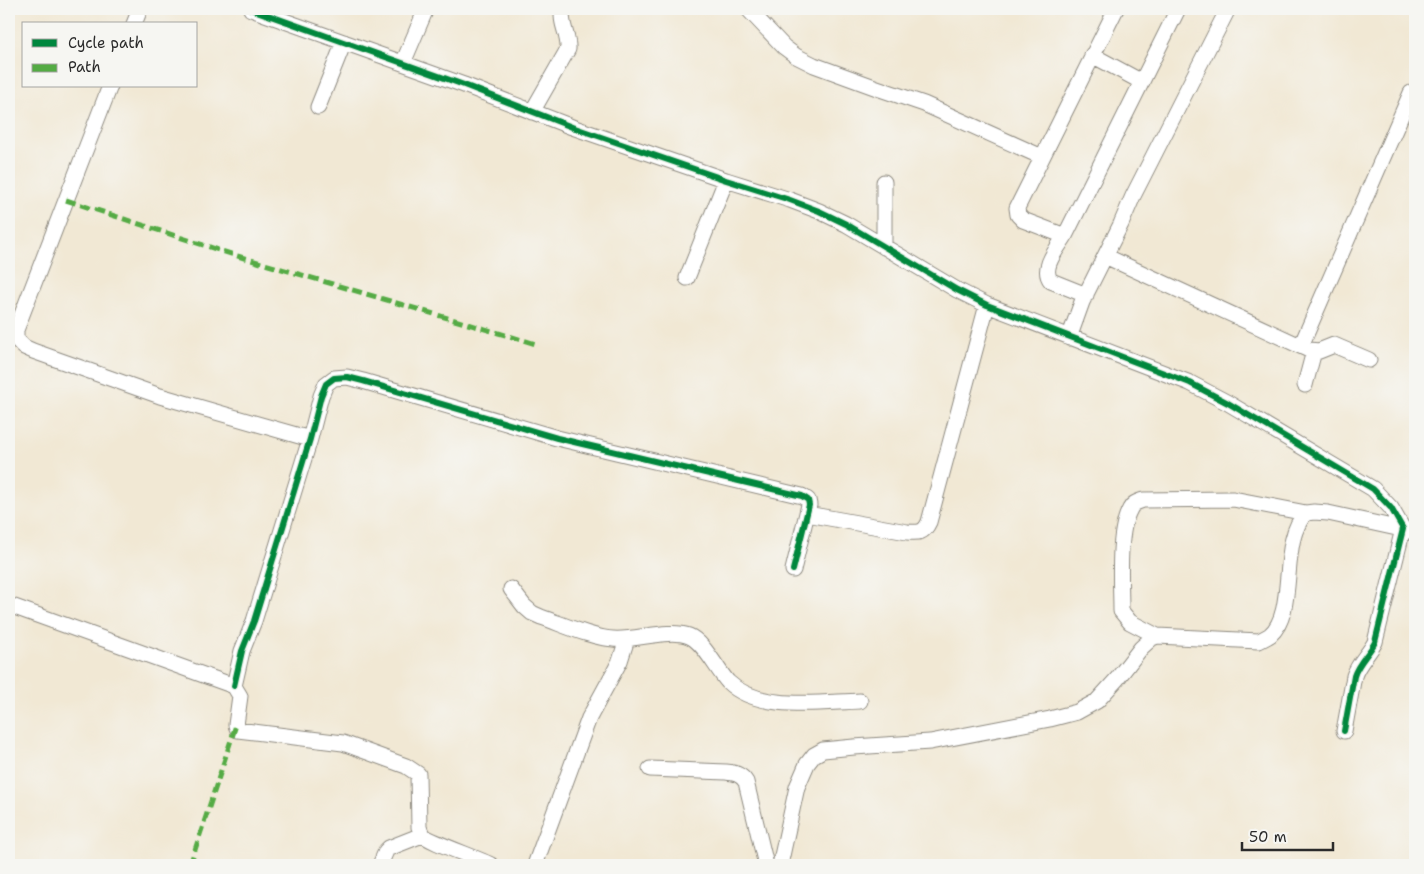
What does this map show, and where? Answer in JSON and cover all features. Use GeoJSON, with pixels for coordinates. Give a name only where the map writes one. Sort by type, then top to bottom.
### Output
{"type":"FeatureCollection","features":[{"type":"Feature","properties":{"kind":"street"},"geometry":{"type":"LineString","coordinates":[[135,22],[140,9]]}},
{"type":"Feature","properties":{"kind":"street"},"geometry":{"type":"LineString","coordinates":[[251,9],[403,63],[532,112],[819,211],[846,224],[957,290],[987,305],[1190,383],[1228,403],[1373,489],[1409,531]]}},
{"type":"Feature","properties":{"kind":"street"},"geometry":{"type":"LineString","coordinates":[[403,63],[426,9]]}},
{"type":"Feature","properties":{"kind":"street"},"geometry":{"type":"LineString","coordinates":[[532,112],[568,49],[568,40],[562,14],[563,9]]}},
{"type":"Feature","properties":{"kind":"street"},"geometry":{"type":"LineString","coordinates":[[748,9],[784,47],[796,56],[814,65],[924,104],[1042,157]]}},
{"type":"Feature","properties":{"kind":"street"},"geometry":{"type":"LineString","coordinates":[[1065,236],[1023,220],[1018,215],[1017,208],[1116,9]]}},
{"type":"Feature","properties":{"kind":"street"},"geometry":{"type":"LineString","coordinates":[[1086,295],[1051,281],[1047,276],[1049,264],[1065,236],[1178,9]]}},
{"type":"Feature","properties":{"kind":"street"},"geometry":{"type":"LineString","coordinates":[[1069,338],[1086,295],[1132,196],[1228,9]]}},
{"type":"Feature","properties":{"kind":"street"},"geometry":{"type":"LineString","coordinates":[[318,107],[344,42]]}},
{"type":"Feature","properties":{"kind":"street"},"geometry":{"type":"LineString","coordinates":[[1092,55],[1142,82]]}},
{"type":"Feature","properties":{"kind":"street"},"geometry":{"type":"LineString","coordinates":[[109,88],[16,330],[16,340],[33,351],[160,396],[310,439]]}},
{"type":"Feature","properties":{"kind":"street"},"geometry":{"type":"LineString","coordinates":[[1304,385],[1308,349],[1411,93]]}},
{"type":"Feature","properties":{"kind":"street"},"geometry":{"type":"LineString","coordinates":[[687,278],[726,180]]}},
{"type":"Feature","properties":{"kind":"street"},"geometry":{"type":"LineString","coordinates":[[884,182],[884,247]]}},
{"type":"Feature","properties":{"kind":"street"},"geometry":{"type":"LineString","coordinates":[[1105,256],[1308,349],[1339,346],[1369,360]]}},
{"type":"Feature","properties":{"kind":"street"},"geometry":{"type":"LineString","coordinates":[[807,514],[907,532],[919,533],[925,530],[948,455],[987,305]]}},
{"type":"Feature","properties":{"kind":"street"},"geometry":{"type":"LineString","coordinates":[[234,686],[242,651],[254,621],[310,439],[321,396],[326,384],[334,378],[347,377],[558,438],[793,494],[808,500],[809,506],[793,570]]}},
{"type":"Feature","properties":{"kind":"street"},"geometry":{"type":"LineString","coordinates":[[1306,513],[1297,527],[1283,607],[1278,622],[1270,635],[1259,641],[1157,636],[1130,622],[1121,611],[1124,524],[1130,508],[1136,502],[1143,500],[1233,499],[1306,513],[1328,512],[1409,531]]}},
{"type":"Feature","properties":{"kind":"street"},"geometry":{"type":"LineString","coordinates":[[1344,731],[1356,668],[1376,642],[1409,531]]}},
{"type":"Feature","properties":{"kind":"street"},"geometry":{"type":"LineString","coordinates":[[511,589],[532,613],[606,638],[627,639],[678,634],[690,636],[698,642],[728,681],[737,689],[751,695],[771,701],[789,703],[860,701]]}},
{"type":"Feature","properties":{"kind":"street"},"geometry":{"type":"LineString","coordinates":[[9,605],[234,686],[240,696],[236,725],[238,730],[342,744],[406,766],[418,774],[419,826],[422,835],[491,865]]}},
{"type":"Feature","properties":{"kind":"street"},"geometry":{"type":"LineString","coordinates":[[780,865],[797,787],[807,764],[814,755],[822,750],[930,742],[1077,712],[1096,701],[1117,679],[1141,648],[1157,636]]}},
{"type":"Feature","properties":{"kind":"street"},"geometry":{"type":"LineString","coordinates":[[535,865],[589,718],[620,661],[627,639]]}},
{"type":"Feature","properties":{"kind":"street"},"geometry":{"type":"LineString","coordinates":[[650,769],[726,772],[742,776],[746,782],[766,865]]}},
{"type":"Feature","properties":{"kind":"street"},"geometry":{"type":"LineString","coordinates":[[380,865],[389,848],[422,835]]}},
{"type":"Feature","properties":{"kind":"marked path"},"geometry":{"type":"LineString","coordinates":[[66,200],[234,255],[536,344]]}},
{"type":"Feature","properties":{"kind":"marked path"},"geometry":{"type":"LineString","coordinates":[[190,865],[236,725]]}},
{"type":"Feature","properties":{"kind":"cycle path"},"geometry":{"type":"LineString","coordinates":[[251,9],[464,85],[572,127],[819,211],[846,224],[957,290],[987,305],[1190,383],[1228,403],[1373,489],[1391,508],[1403,529],[1375,642],[1354,676],[1344,731]]}},
{"type":"Feature","properties":{"kind":"cycle path"},"geometry":{"type":"LineString","coordinates":[[234,686],[242,651],[254,621],[310,439],[321,396],[326,384],[334,378],[347,377],[363,381],[557,438],[802,496],[808,500],[809,505],[793,570]]}}]}
